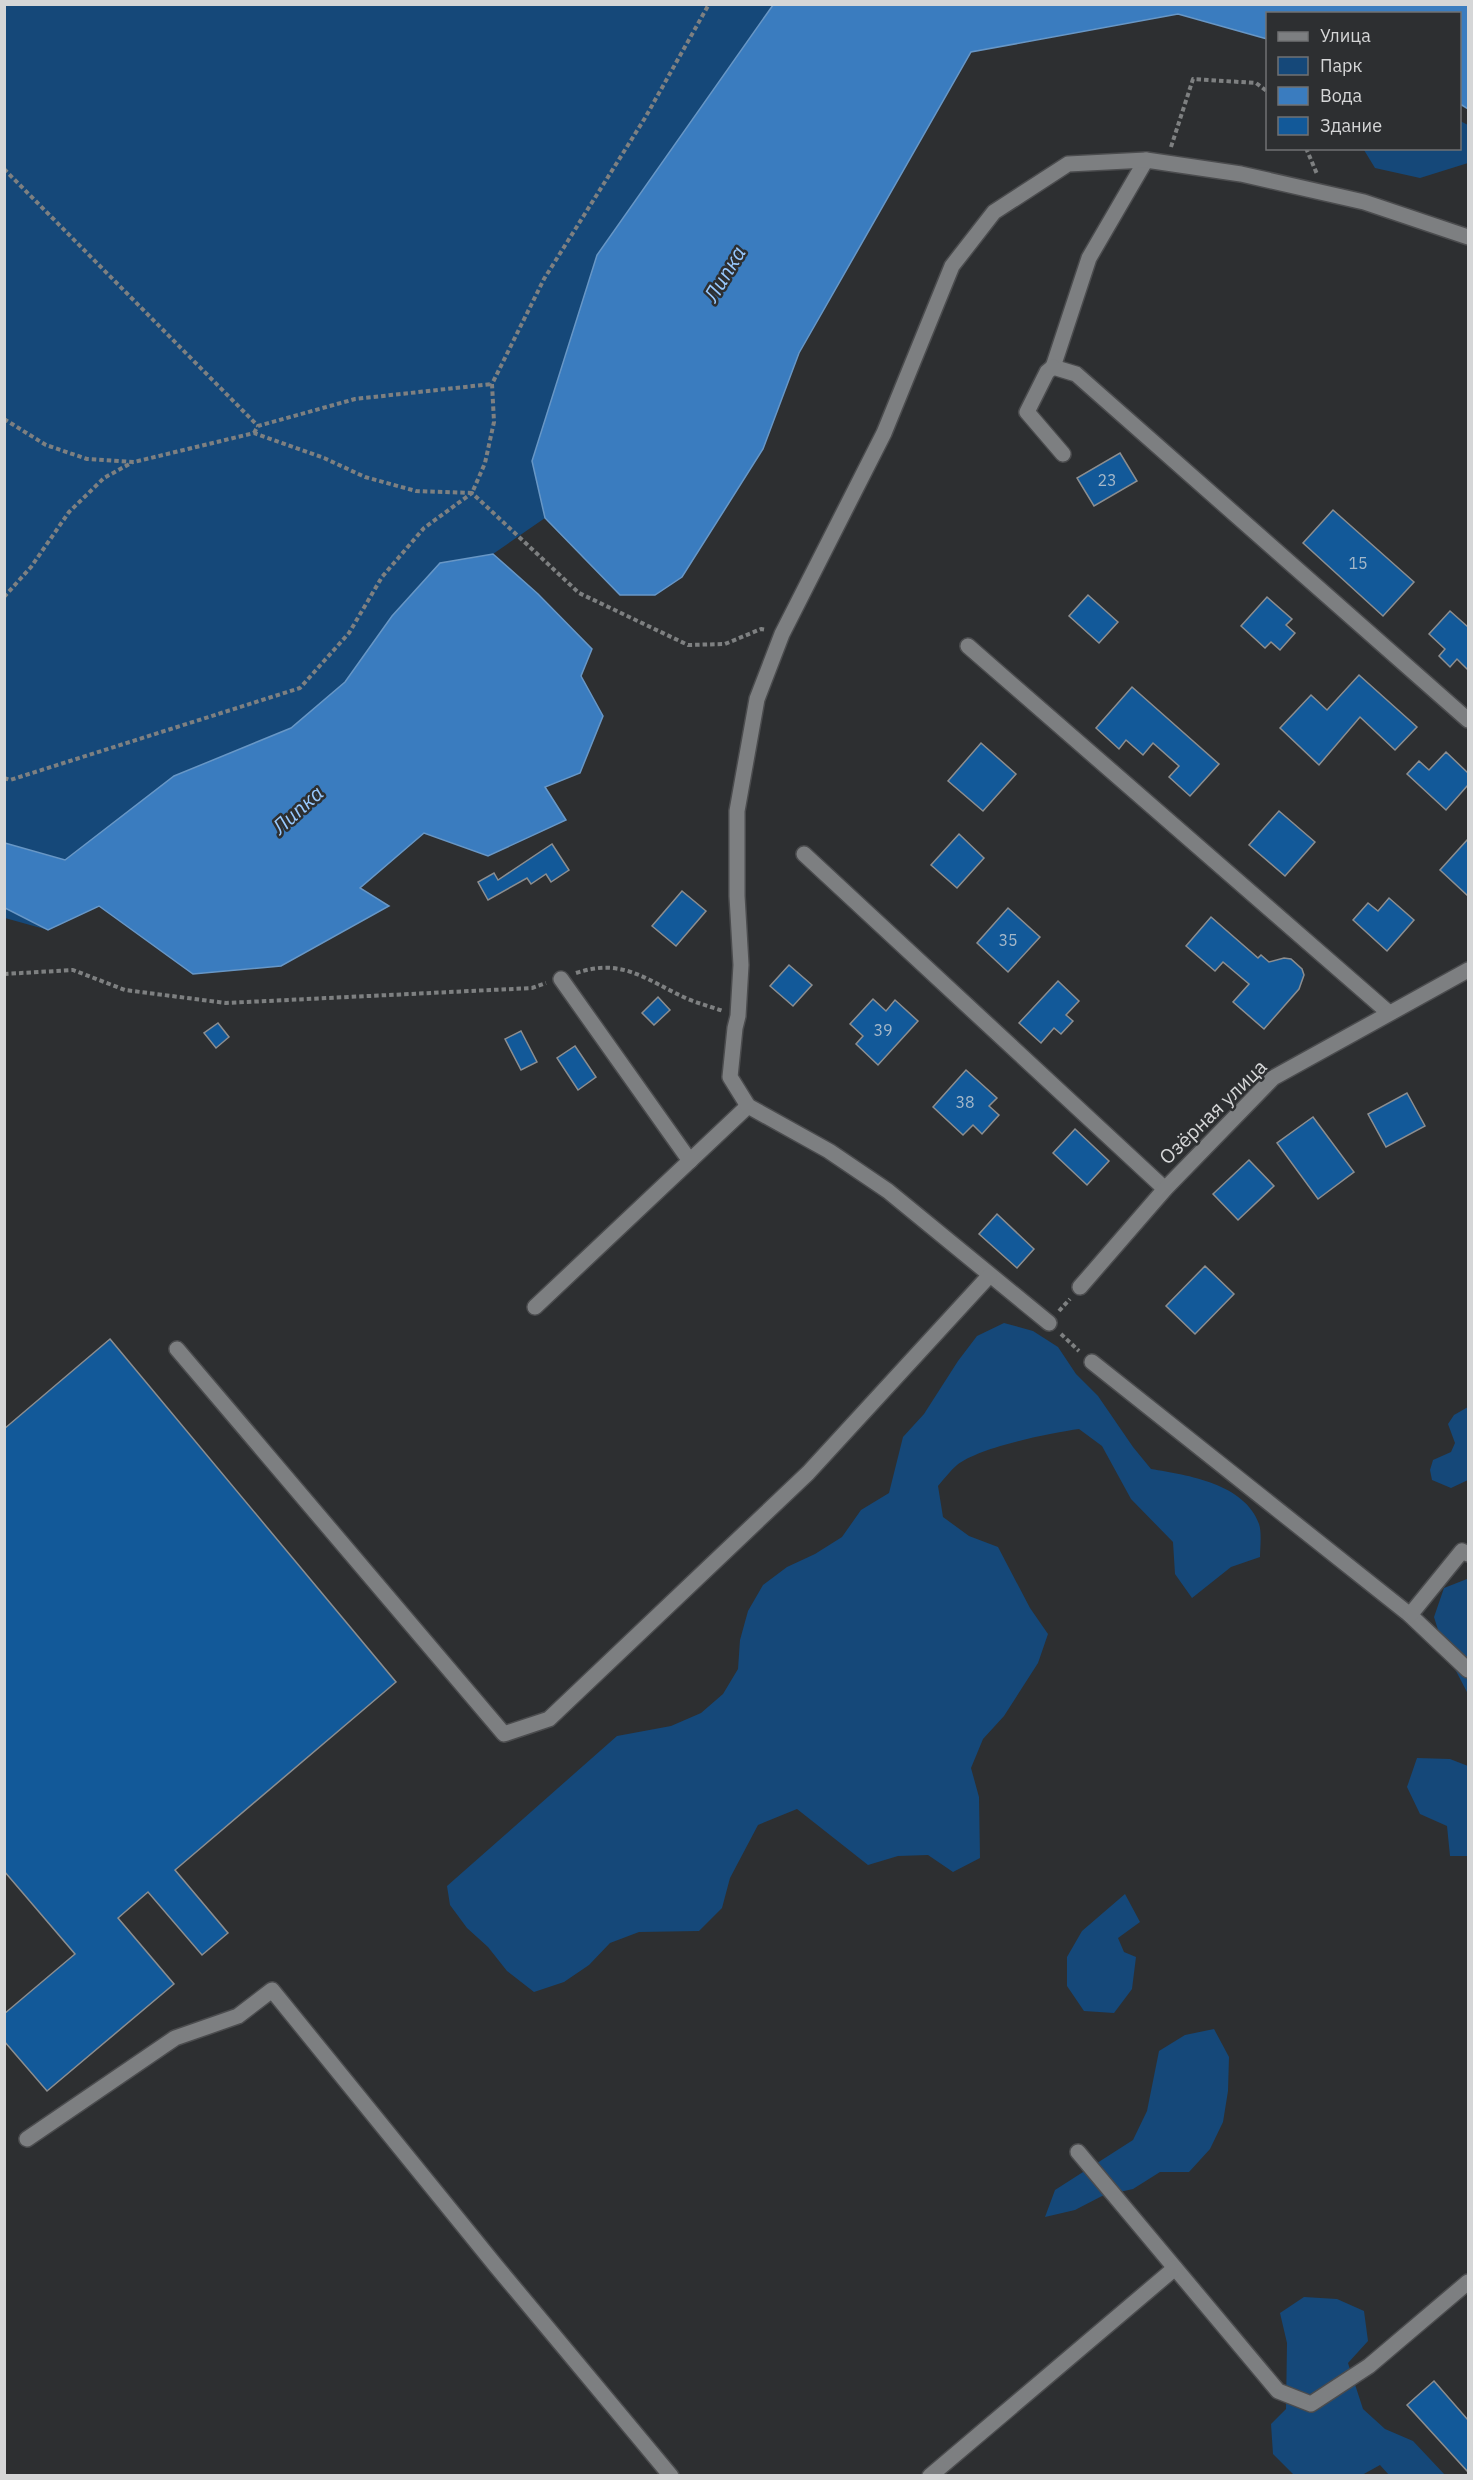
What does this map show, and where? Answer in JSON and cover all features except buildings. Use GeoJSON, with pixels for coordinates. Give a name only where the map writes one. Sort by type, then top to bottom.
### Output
{"type":"FeatureCollection","features":[{"type":"Feature","properties":{"kind":"street"},"geometry":{"type":"LineString","coordinates":[[1063,454],[1027,412],[1047,372],[1053,367],[1089,258],[1146,160]]}},
{"type":"Feature","properties":{"kind":"street"},"geometry":{"type":"LineString","coordinates":[[1049,1323],[888,1191],[829,1150],[748,1106],[730,1077],[738,1016],[741,964],[737,896],[737,811],[757,699],[782,634],[884,433],[952,266],[994,212],[1068,164],[1146,160],[1241,174],[1364,202],[1468,237]]}},
{"type":"Feature","properties":{"kind":"street"},"geometry":{"type":"LineString","coordinates":[[1053,367],[1076,374],[1468,720]]}},
{"type":"Feature","properties":{"kind":"street"},"geometry":{"type":"LineString","coordinates":[[968,646],[1389,1013]]}},
{"type":"Feature","properties":{"kind":"street"},"geometry":{"type":"LineString","coordinates":[[804,854],[1165,1189]]}},
{"type":"Feature","properties":{"kind":"street","name":"Озёрная улица"},"geometry":{"type":"LineString","coordinates":[[1080,1287],[1165,1189],[1273,1078],[1468,970]]}},
{"type":"Feature","properties":{"kind":"street"},"geometry":{"type":"LineString","coordinates":[[561,979],[690,1161]]}},
{"type":"Feature","properties":{"kind":"street"},"geometry":{"type":"LineString","coordinates":[[535,1307],[748,1106]]}},
{"type":"Feature","properties":{"kind":"street"},"geometry":{"type":"LineString","coordinates":[[177,1349],[504,1734],[549,1719],[808,1473],[989,1276]]}},
{"type":"Feature","properties":{"kind":"street"},"geometry":{"type":"LineString","coordinates":[[1092,1362],[1410,1615],[1468,1670]]}},
{"type":"Feature","properties":{"kind":"street"},"geometry":{"type":"LineString","coordinates":[[1410,1615],[1462,1551],[1468,1554]]}},
{"type":"Feature","properties":{"kind":"street"},"geometry":{"type":"LineString","coordinates":[[27,2139],[175,2038],[238,2016],[272,1990],[503,2275],[671,2475]]}},
{"type":"Feature","properties":{"kind":"street"},"geometry":{"type":"LineString","coordinates":[[1078,2152],[1278,2391],[1311,2404],[1369,2366],[1468,2282]]}},
{"type":"Feature","properties":{"kind":"street"},"geometry":{"type":"LineString","coordinates":[[930,2475],[1175,2268]]}},
{"type":"Feature","properties":{"kind":"path"},"geometry":{"type":"LineString","coordinates":[[4,778],[10,780],[300,688],[349,633],[382,577],[424,528],[472,493],[485,463],[494,422],[492,384],[544,279],[645,118],[709,4]]}},
{"type":"Feature","properties":{"kind":"path"},"geometry":{"type":"LineString","coordinates":[[1166,163],[1192,79],[1256,83],[1266,90]]}},
{"type":"Feature","properties":{"kind":"path"},"geometry":{"type":"LineString","coordinates":[[4,170],[258,426]]}},
{"type":"Feature","properties":{"kind":"path"},"geometry":{"type":"LineString","coordinates":[[254,433],[258,426],[355,399],[492,384]]}},
{"type":"Feature","properties":{"kind":"path"},"geometry":{"type":"LineString","coordinates":[[4,419],[46,444],[87,459],[134,462]]}},
{"type":"Feature","properties":{"kind":"path"},"geometry":{"type":"LineString","coordinates":[[4,597],[31,567],[69,513],[104,478],[134,462],[254,433],[324,458],[365,477],[416,491],[472,493],[579,593],[688,645],[725,644],[761,629],[782,634]]}},
{"type":"Feature","properties":{"kind":"path"},"geometry":{"type":"LineString","coordinates":[[4,974],[73,970],[125,990],[226,1004],[532,988],[591,968],[633,970],[689,999],[738,1016]]}},
{"type":"Feature","properties":{"kind":"path"},"geometry":{"type":"LineString","coordinates":[[1080,1287],[1049,1323],[1092,1362]]}},
{"type":"Feature","properties":{"kind":"green space"},"geometry":{"type":"Polygon","coordinates":[[[4,5],[773,5],[597,255],[532,461],[545,518],[493,554],[440,563],[392,616],[345,682],[291,728],[174,776],[65,860],[5,843],[4,5]]]}},
{"type":"Feature","properties":{"kind":"green space"},"geometry":{"type":"Polygon","coordinates":[[[1461,122],[1468,125],[1468,163],[1420,178],[1375,168],[1364,150],[1461,150],[1461,122]]]}},
{"type":"Feature","properties":{"kind":"green space"},"geometry":{"type":"Polygon","coordinates":[[[5,908],[48,930],[5,918],[5,908]]]}},
{"type":"Feature","properties":{"kind":"green space"},"geometry":{"type":"Polygon","coordinates":[[[1004,1323],[1033,1331],[1058,1347],[1076,1374],[1098,1396],[1151,1469],[1198,1478],[1241,1499],[1252,1510],[1259,1524],[1260,1557],[1231,1567],[1192,1598],[1175,1574],[1173,1542],[1131,1499],[1102,1446],[1079,1429],[1016,1442],[967,1458],[954,1467],[938,1486],[943,1517],[969,1536],[998,1547],[1030,1608],[1048,1634],[1038,1663],[1004,1716],[983,1739],[971,1768],[979,1797],[980,1858],[953,1872],[928,1855],[898,1856],[868,1865],[797,1809],[758,1825],[730,1878],[722,1908],[699,1931],[639,1932],[610,1943],[589,1965],[564,1982],[534,1992],[507,1971],[488,1947],[467,1928],[450,1905],[447,1886],[617,1736],[671,1726],[701,1713],[723,1694],[738,1669],[740,1640],[748,1611],[763,1585],[787,1567],[815,1554],[842,1537],[861,1510],[889,1493],[903,1437],[924,1414],[977,1336],[1004,1323]]]}},
{"type":"Feature","properties":{"kind":"green space"},"geometry":{"type":"Polygon","coordinates":[[[1468,1407],[1468,1480],[1451,1488],[1432,1480],[1430,1470],[1433,1460],[1451,1452],[1455,1443],[1448,1424],[1454,1415],[1468,1407]]]}},
{"type":"Feature","properties":{"kind":"green space"},"geometry":{"type":"Polygon","coordinates":[[[1468,1579],[1468,1694],[1443,1646],[1434,1617],[1444,1588],[1468,1579]]]}},
{"type":"Feature","properties":{"kind":"green space"},"geometry":{"type":"Polygon","coordinates":[[[1417,1758],[1450,1759],[1468,1766],[1468,1856],[1450,1856],[1447,1826],[1420,1814],[1407,1787],[1417,1758]]]}},
{"type":"Feature","properties":{"kind":"green space"},"geometry":{"type":"Polygon","coordinates":[[[1125,1894],[1140,1922],[1118,1938],[1124,1952],[1136,1957],[1132,1989],[1114,2013],[1084,2011],[1067,1986],[1067,1957],[1082,1931],[1125,1894]]]}},
{"type":"Feature","properties":{"kind":"green space"},"geometry":{"type":"Polygon","coordinates":[[[1214,2029],[1229,2057],[1228,2091],[1223,2122],[1210,2149],[1189,2172],[1160,2172],[1133,2189],[1102,2196],[1075,2210],[1045,2217],[1055,2190],[1133,2140],[1147,2111],[1159,2051],[1185,2035],[1214,2029]]]}},
{"type":"Feature","properties":{"kind":"green space"},"geometry":{"type":"Polygon","coordinates":[[[1304,2297],[1337,2299],[1364,2311],[1368,2341],[1348,2363],[1363,2409],[1385,2429],[1413,2441],[1445,2475],[1389,2475],[1380,2465],[1362,2475],[1294,2475],[1273,2454],[1271,2424],[1286,2409],[1287,2343],[1280,2313],[1304,2297]]]}},
{"type":"Feature","properties":{"kind":"water","name":"Липка"},"geometry":{"type":"Polygon","coordinates":[[[773,5],[1468,5],[1468,109],[1461,105],[1461,12],[1266,12],[1266,39],[1178,14],[971,52],[799,353],[763,449],[682,577],[655,595],[620,595],[545,518],[532,461],[597,255],[773,5]]]}},
{"type":"Feature","properties":{"kind":"water","name":"Липка"},"geometry":{"type":"Polygon","coordinates":[[[493,554],[538,594],[592,649],[581,676],[603,716],[580,773],[545,787],[566,820],[488,856],[424,833],[360,888],[389,906],[281,966],[193,974],[99,906],[48,930],[5,908],[5,843],[65,860],[174,776],[291,728],[345,682],[392,616],[440,563],[493,554]]]}}]}
